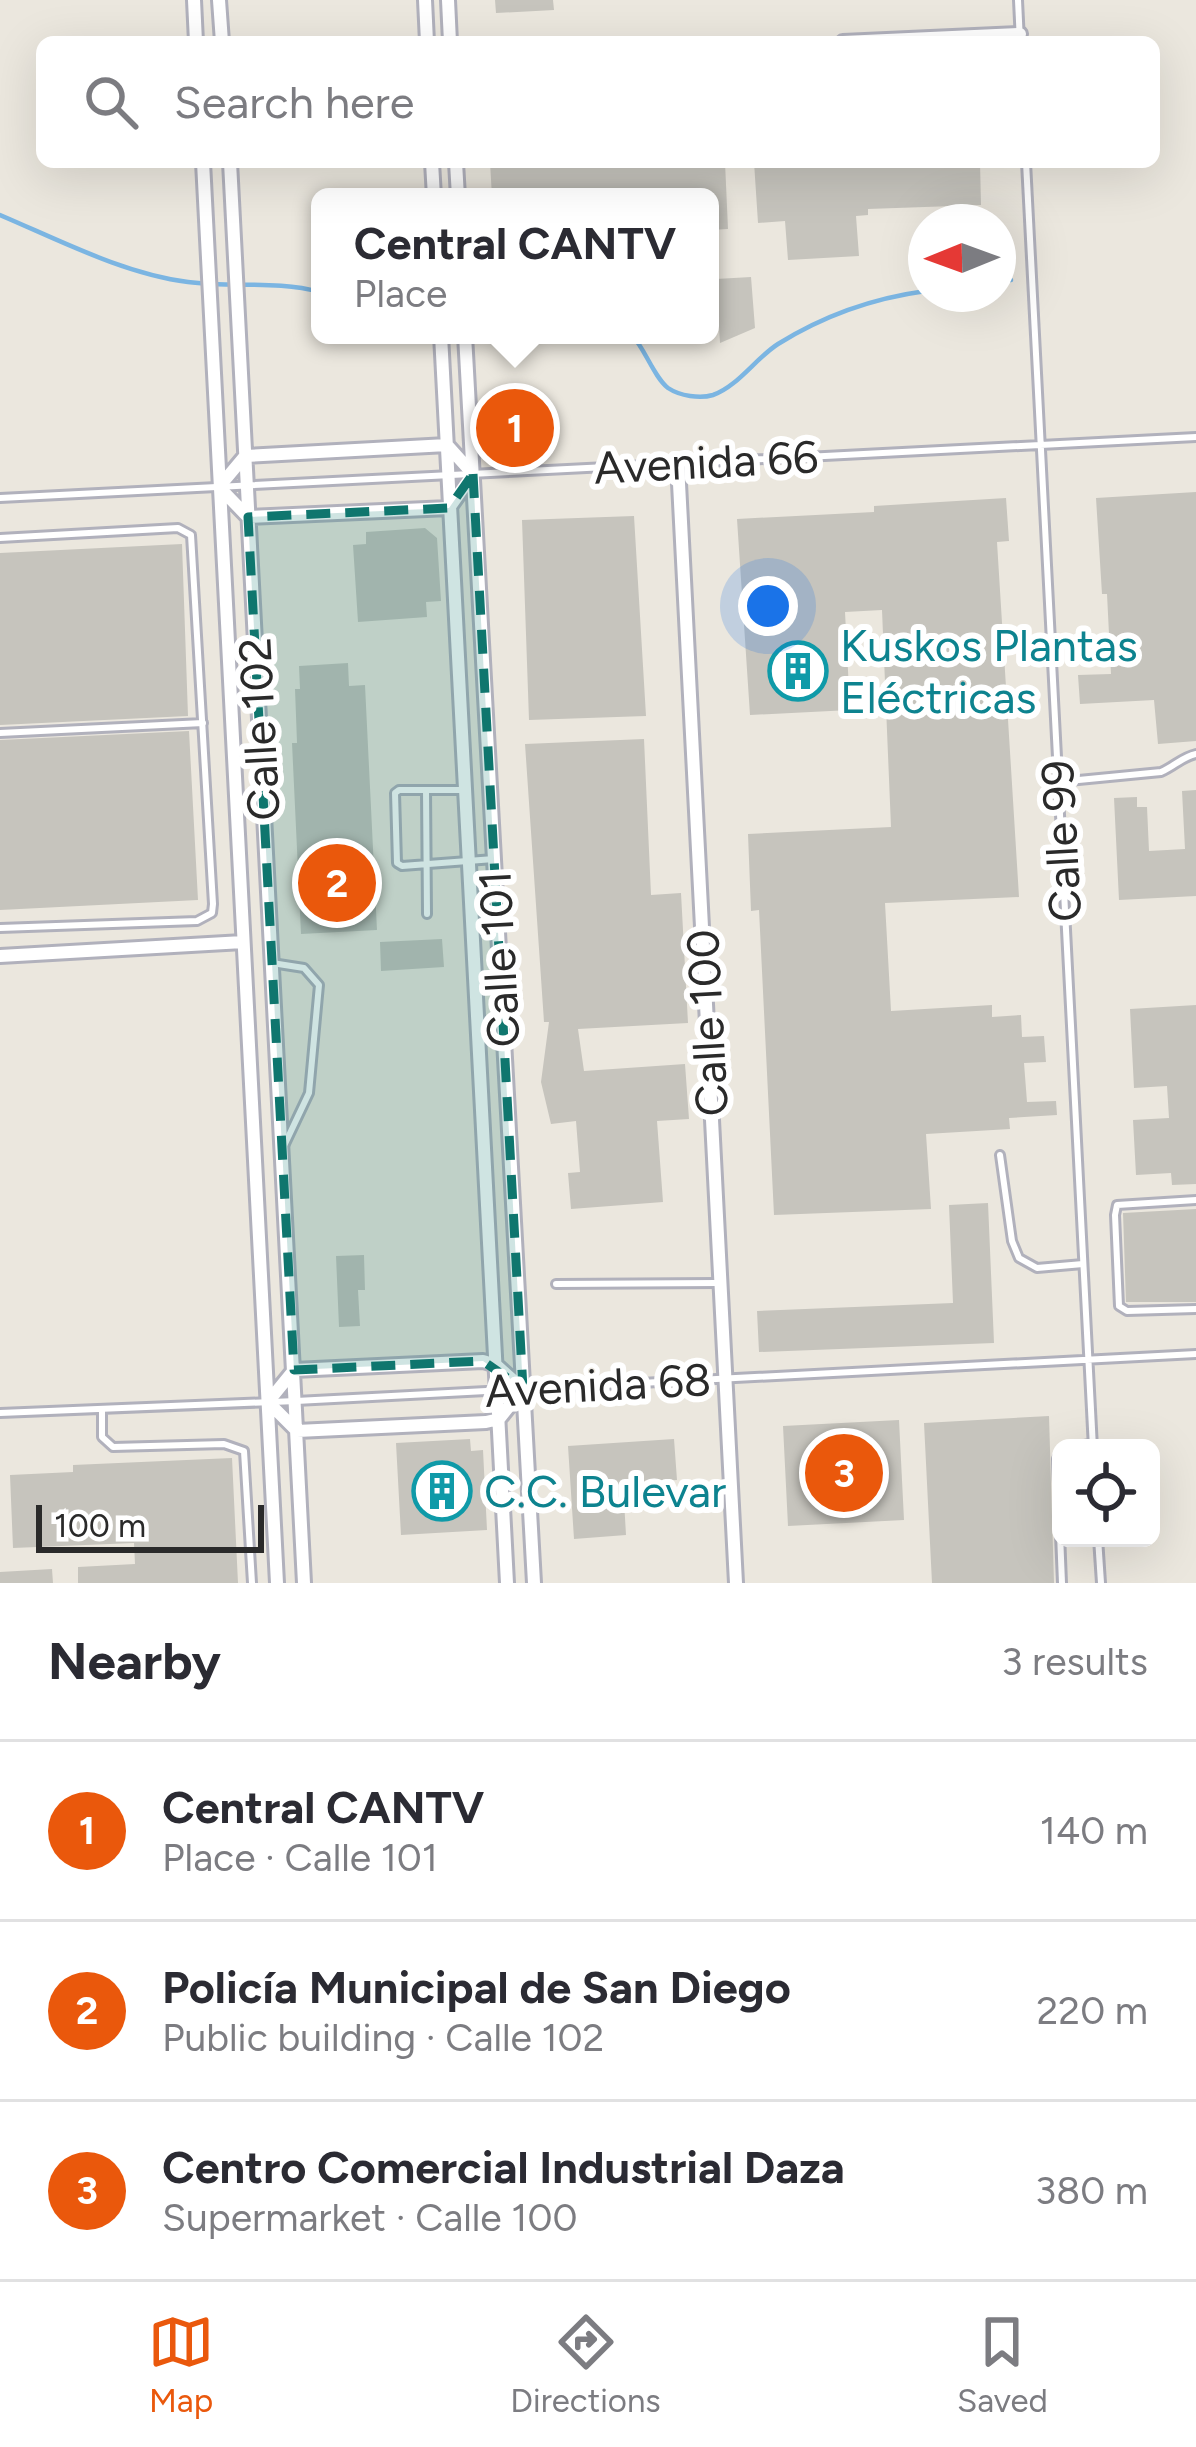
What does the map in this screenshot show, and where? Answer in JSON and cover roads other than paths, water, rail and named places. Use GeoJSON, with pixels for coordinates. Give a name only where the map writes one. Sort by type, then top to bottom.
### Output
{"type":"FeatureCollection","features":[{"type":"Feature","properties":{"kind":"street"},"geometry":{"type":"LineString","coordinates":[[194,0],[196,36]]}},
{"type":"Feature","properties":{"kind":"street"},"geometry":{"type":"LineString","coordinates":[[219,0],[222,36]]}},
{"type":"Feature","properties":{"kind":"street"},"geometry":{"type":"LineString","coordinates":[[425,0],[427,36]]}},
{"type":"Feature","properties":{"kind":"street"},"geometry":{"type":"LineString","coordinates":[[448,0],[451,36]]}},
{"type":"Feature","properties":{"kind":"street","name":"Calle 102"},"geometry":{"type":"LineString","coordinates":[[203,168],[277,1583]]}},
{"type":"Feature","properties":{"kind":"street","name":"Calle 102"},"geometry":{"type":"LineString","coordinates":[[230,168],[304,1583]]}},
{"type":"Feature","properties":{"kind":"street","name":"Calle 101"},"geometry":{"type":"LineString","coordinates":[[442,344],[507,1583]]}},
{"type":"Feature","properties":{"kind":"street","name":"Calle 101"},"geometry":{"type":"LineString","coordinates":[[465,344],[534,1583]]}},
{"type":"Feature","properties":{"kind":"street"},"geometry":{"type":"LineString","coordinates":[[447,446],[472,474],[449,508],[248,518],[220,487],[245,456],[447,446]]}},
{"type":"Feature","properties":{"kind":"street","name":"Calle 100"},"geometry":{"type":"LineString","coordinates":[[678,464],[736,1583]]}},
{"type":"Feature","properties":{"kind":"street"},"geometry":{"type":"LineString","coordinates":[[0,956],[243,942]]}},
{"type":"Feature","properties":{"kind":"street"},"geometry":{"type":"LineString","coordinates":[[483,1361],[496,1365],[523,1389],[499,1419],[297,1430],[268,1402],[294,1370],[483,1361]]}},
{"type":"Feature","properties":{"kind":"lane"},"geometry":{"type":"LineString","coordinates":[[1018,0],[1020,36]]}},
{"type":"Feature","properties":{"kind":"lane","name":"Calle 99"},"geometry":{"type":"LineString","coordinates":[[1026,168],[1093,1439]]}},
{"type":"Feature","properties":{"kind":"lane","name":"Avenida 66"},"geometry":{"type":"LineString","coordinates":[[0,498],[1196,437]]}},
{"type":"Feature","properties":{"kind":"lane"},"geometry":{"type":"LineString","coordinates":[[0,538],[187,530],[193,545],[213,904],[206,919],[0,928]]}},
{"type":"Feature","properties":{"kind":"lane"},"geometry":{"type":"LineString","coordinates":[[0,733],[202,723]]}},
{"type":"Feature","properties":{"kind":"lane"},"geometry":{"type":"LineString","coordinates":[[1058,782],[1162,772],[1196,754]]}},
{"type":"Feature","properties":{"kind":"lane"},"geometry":{"type":"LineString","coordinates":[[465,790],[399,790],[395,794],[397,863],[494,859]]}},
{"type":"Feature","properties":{"kind":"lane"},"geometry":{"type":"LineString","coordinates":[[426,790],[427,914]]}},
{"type":"Feature","properties":{"kind":"lane"},"geometry":{"type":"LineString","coordinates":[[272,963],[304,968],[319,985],[309,1093],[282,1150]]}},
{"type":"Feature","properties":{"kind":"lane"},"geometry":{"type":"LineString","coordinates":[[1000,1155],[1012,1241],[1019,1258],[1036,1268],[1084,1264]]}},
{"type":"Feature","properties":{"kind":"lane"},"geometry":{"type":"LineString","coordinates":[[1196,1199],[1117,1205],[1114,1215],[1119,1306],[1126,1311],[1196,1309]]}},
{"type":"Feature","properties":{"kind":"lane"},"geometry":{"type":"LineString","coordinates":[[556,1284],[721,1283]]}},
{"type":"Feature","properties":{"kind":"lane","name":"Avenida 68"},"geometry":{"type":"LineString","coordinates":[[0,1413],[1196,1354]]}},
{"type":"Feature","properties":{"kind":"lane"},"geometry":{"type":"LineString","coordinates":[[102,1409],[102,1437],[113,1447],[224,1444],[244,1451],[251,1583]]}},
{"type":"Feature","properties":{"kind":"lane"},"geometry":{"type":"LineString","coordinates":[[1061,1547],[1063,1583]]}},
{"type":"Feature","properties":{"kind":"lane"},"geometry":{"type":"LineString","coordinates":[[1099,1547],[1101,1583]]}},
{"type":"Feature","properties":{"kind":"waterway"},"geometry":{"type":"LineString","coordinates":[[0,215],[92,255],[164,278],[311,290]]}},
{"type":"Feature","properties":{"kind":"waterway"},"geometry":{"type":"LineString","coordinates":[[638,344],[668,388],[684,395],[708,396],[730,386],[795,334],[868,303],[908,294]]}},
{"type":"Feature","properties":{"kind":"place","name":"Central CANTV"},"geometry":{"type":"Point","coordinates":[515,428]}},
{"type":"Feature","properties":{"kind":"place","name":"Kuskos Plantas Eléctricas"},"geometry":{"type":"Point","coordinates":[798,671]}},
{"type":"Feature","properties":{"kind":"place","name":"Policía Municipal de San Diego"},"geometry":{"type":"Point","coordinates":[337,883]}},
{"type":"Feature","properties":{"kind":"place","name":"Centro Comercial Industrial Daza"},"geometry":{"type":"Point","coordinates":[844,1473]}},
{"type":"Feature","properties":{"kind":"place","name":"C.C. Bulevar"},"geometry":{"type":"Point","coordinates":[442,1491]}}]}
